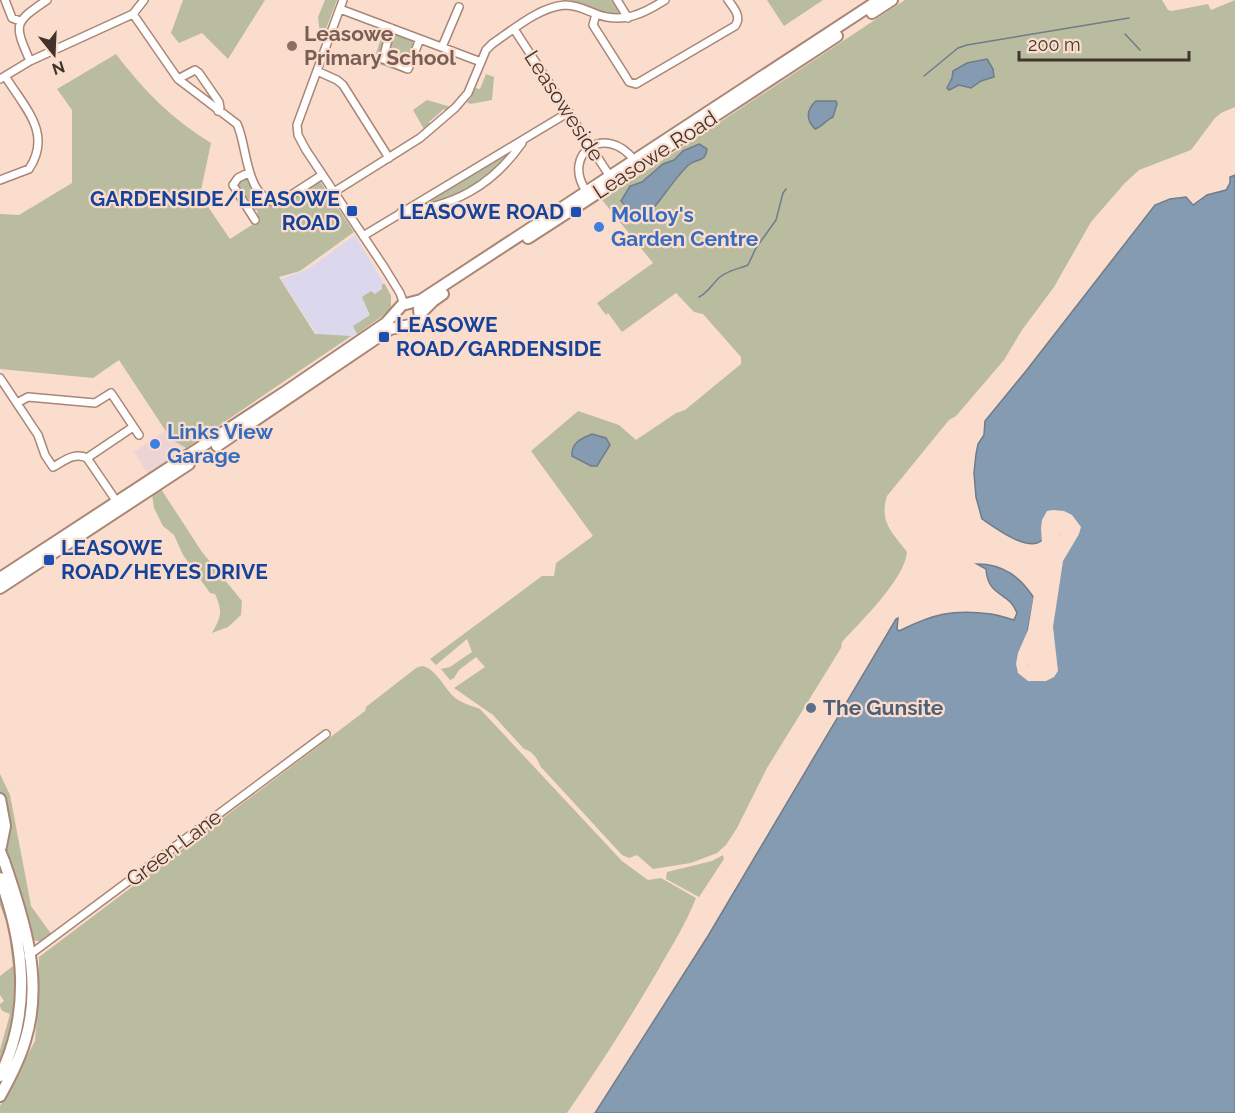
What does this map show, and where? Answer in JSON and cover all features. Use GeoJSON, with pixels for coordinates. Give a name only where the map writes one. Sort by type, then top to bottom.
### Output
{"type":"FeatureCollection","features":[{"type":"Feature","properties":{"kind":"main road","name":"Leasowe Road"},"geometry":{"type":"LineString","coordinates":[[0,588],[386,323],[404,306],[421,300],[586,191],[612,179],[634,160],[879,0]]}},
{"type":"Feature","properties":{"kind":"main road","name":"Leasowe Road"},"geometry":{"type":"LineString","coordinates":[[420,314],[433,301],[612,179],[892,0]]}},
{"type":"Feature","properties":{"kind":"main road"},"geometry":{"type":"LineString","coordinates":[[404,306],[418,307],[420,314],[415,324],[405,325],[398,319],[404,306]]}},
{"type":"Feature","properties":{"kind":"main road","name":"Leasowe Road"},"geometry":{"type":"LineString","coordinates":[[0,578],[290,399],[390,329],[405,325]]}},
{"type":"Feature","properties":{"kind":"main road"},"geometry":{"type":"LineString","coordinates":[[0,799],[5,826],[2,856],[24,920],[32,1002],[26,1039],[16,1066],[0,1096]]}},
{"type":"Feature","properties":{"kind":"main road"},"geometry":{"type":"LineString","coordinates":[[0,878],[26,957],[17,1026],[0,1076]]}},
{"type":"Feature","properties":{"kind":"street"},"geometry":{"type":"LineString","coordinates":[[5,0],[12,18],[20,21]]}},
{"type":"Feature","properties":{"kind":"street"},"geometry":{"type":"LineString","coordinates":[[30,61],[18,33],[20,21],[47,0]]}},
{"type":"Feature","properties":{"kind":"street"},"geometry":{"type":"LineString","coordinates":[[0,180],[29,169],[38,154],[40,142],[37,128],[2,77],[30,61],[133,15],[144,0]]}},
{"type":"Feature","properties":{"kind":"street"},"geometry":{"type":"LineString","coordinates":[[343,0],[297,124],[298,135],[400,293],[404,306]]}},
{"type":"Feature","properties":{"kind":"street"},"geometry":{"type":"LineString","coordinates":[[617,0],[628,18]]}},
{"type":"Feature","properties":{"kind":"street"},"geometry":{"type":"LineString","coordinates":[[334,192],[435,127],[468,93],[481,62],[492,44],[545,9],[566,3],[609,18],[628,18],[647,12],[665,0]]}},
{"type":"Feature","properties":{"kind":"street"},"geometry":{"type":"LineString","coordinates":[[596,14],[593,25],[629,82],[636,84],[735,26],[738,17],[728,0]]}},
{"type":"Feature","properties":{"kind":"street"},"geometry":{"type":"LineString","coordinates":[[442,47],[459,7]]}},
{"type":"Feature","properties":{"kind":"street"},"geometry":{"type":"LineString","coordinates":[[340,9],[481,62]]}},
{"type":"Feature","properties":{"kind":"street"},"geometry":{"type":"LineString","coordinates":[[133,15],[177,79],[218,111],[231,118],[240,131],[248,173],[265,197],[271,202],[279,203],[322,175]]}},
{"type":"Feature","properties":{"kind":"street"},"geometry":{"type":"LineString","coordinates":[[392,28],[383,59],[408,69],[420,39]]}},
{"type":"Feature","properties":{"kind":"street","name":"Leasoweside"},"geometry":{"type":"LineString","coordinates":[[514,29],[612,179]]}},
{"type":"Feature","properties":{"kind":"street"},"geometry":{"type":"LineString","coordinates":[[177,79],[195,70],[199,73],[219,102],[218,111]]}},
{"type":"Feature","properties":{"kind":"street"},"geometry":{"type":"LineString","coordinates":[[317,71],[343,85],[389,158]]}},
{"type":"Feature","properties":{"kind":"street"},"geometry":{"type":"LineString","coordinates":[[363,236],[398,213],[524,141],[568,112]]}},
{"type":"Feature","properties":{"kind":"street"},"geometry":{"type":"LineString","coordinates":[[398,213],[422,210],[451,201],[472,191],[500,171],[524,141]]}},
{"type":"Feature","properties":{"kind":"street","name":"Leasowe Road"},"geometry":{"type":"LineString","coordinates":[[586,191],[579,179],[578,168],[583,154],[591,147],[611,143],[626,150],[634,160]]}},
{"type":"Feature","properties":{"kind":"street"},"geometry":{"type":"LineString","coordinates":[[248,173],[238,178],[233,185],[255,220]]}},
{"type":"Feature","properties":{"kind":"street"},"geometry":{"type":"LineString","coordinates":[[0,378],[38,435],[45,455],[53,467],[74,456],[81,455],[87,458],[119,506]]}},
{"type":"Feature","properties":{"kind":"street"},"geometry":{"type":"LineString","coordinates":[[17,403],[28,397],[95,403],[111,393],[139,435]]}},
{"type":"Feature","properties":{"kind":"street"},"geometry":{"type":"LineString","coordinates":[[87,458],[133,427]]}},
{"type":"Feature","properties":{"kind":"street","name":"Green Lane"},"geometry":{"type":"LineString","coordinates":[[26,957],[326,734]]}},
{"type":"Feature","properties":{"kind":"shaded area"},"geometry":{"type":"Polygon","coordinates":[[[355,235],[391,296],[391,308],[328,352],[281,279],[308,269],[355,235]]]}},
{"type":"Feature","properties":{"kind":"shaded area"},"geometry":{"type":"Polygon","coordinates":[[[165,431],[171,439],[186,448],[148,474],[134,452],[165,431]]]}},
{"type":"Feature","properties":{"kind":"green space"},"geometry":{"type":"Polygon","coordinates":[[[183,0],[265,0],[228,59],[202,33],[179,43],[171,33],[183,0]]]}},
{"type":"Feature","properties":{"kind":"green space"},"geometry":{"type":"Polygon","coordinates":[[[325,0],[337,0],[321,42],[318,17],[325,0]]]}},
{"type":"Feature","properties":{"kind":"green space"},"geometry":{"type":"Polygon","coordinates":[[[569,0],[615,0],[623,13],[622,16],[602,12],[569,0]]]}},
{"type":"Feature","properties":{"kind":"green space"},"geometry":{"type":"Polygon","coordinates":[[[767,0],[823,0],[784,26],[767,0]]]}},
{"type":"Feature","properties":{"kind":"green space"},"geometry":{"type":"Polygon","coordinates":[[[905,0],[1162,0],[1168,10],[1172,11],[1208,4],[1211,10],[1235,0],[1235,107],[1215,118],[1191,150],[1139,170],[1091,222],[1054,287],[1022,330],[1004,360],[956,416],[949,420],[887,496],[885,513],[888,526],[907,552],[899,574],[881,599],[842,642],[841,648],[767,768],[726,845],[717,853],[691,863],[653,869],[637,855],[629,858],[622,855],[540,766],[532,753],[524,749],[493,715],[454,688],[485,667],[476,657],[450,680],[441,669],[450,667],[472,652],[467,639],[436,665],[430,659],[542,576],[554,576],[556,563],[593,536],[531,451],[578,411],[619,425],[636,440],[676,413],[685,410],[741,364],[741,357],[703,314],[694,312],[676,293],[622,332],[608,313],[606,315],[597,303],[653,263],[602,200],[905,0]]]}},
{"type":"Feature","properties":{"kind":"green space"},"geometry":{"type":"Polygon","coordinates":[[[384,30],[417,42],[409,64],[404,62],[401,69],[405,71],[404,73],[373,62],[384,30]]]}},
{"type":"Feature","properties":{"kind":"green space"},"geometry":{"type":"Polygon","coordinates":[[[116,54],[159,103],[211,143],[200,195],[230,239],[258,221],[257,210],[253,210],[236,187],[239,180],[247,176],[259,194],[268,203],[274,205],[295,198],[319,180],[354,232],[300,271],[279,277],[315,334],[351,336],[186,448],[171,439],[119,360],[93,378],[0,369],[0,214],[19,215],[72,183],[72,110],[57,89],[116,54]]]}},
{"type":"Feature","properties":{"kind":"green space"},"geometry":{"type":"Polygon","coordinates":[[[486,74],[494,77],[492,100],[470,104],[467,102],[475,88],[480,89],[486,74]]]}},
{"type":"Feature","properties":{"kind":"green space"},"geometry":{"type":"Polygon","coordinates":[[[427,100],[451,107],[446,111],[444,109],[429,122],[431,126],[425,131],[413,110],[427,100]]]}},
{"type":"Feature","properties":{"kind":"green space"},"geometry":{"type":"Polygon","coordinates":[[[512,151],[491,174],[470,189],[447,200],[416,207],[512,151]]]}},
{"type":"Feature","properties":{"kind":"green space"},"geometry":{"type":"Polygon","coordinates":[[[382,284],[385,284],[391,296],[391,308],[357,334],[353,326],[370,315],[362,297],[371,291],[375,294],[382,289],[382,284]]]}},
{"type":"Feature","properties":{"kind":"green space"},"geometry":{"type":"Polygon","coordinates":[[[161,489],[202,552],[242,601],[241,615],[228,627],[212,633],[220,614],[218,600],[215,594],[210,593],[183,555],[174,535],[163,526],[154,508],[152,494],[161,489]]]}},
{"type":"Feature","properties":{"kind":"green space"},"geometry":{"type":"Polygon","coordinates":[[[422,666],[431,670],[456,698],[480,709],[622,861],[648,880],[661,878],[696,898],[683,926],[646,990],[567,1113],[0,1113],[0,1106],[35,1041],[39,957],[365,711],[366,707],[416,668],[422,666]]]}},
{"type":"Feature","properties":{"kind":"green space"},"geometry":{"type":"Polygon","coordinates":[[[0,774],[10,795],[31,906],[52,935],[43,941],[31,938],[4,850],[8,840],[4,802],[0,793],[0,774]]]}},
{"type":"Feature","properties":{"kind":"green space"},"geometry":{"type":"Polygon","coordinates":[[[723,855],[724,859],[699,897],[666,879],[667,872],[712,861],[723,855]]]}},
{"type":"Feature","properties":{"kind":"green space"},"geometry":{"type":"Polygon","coordinates":[[[0,890],[18,970],[14,1025],[0,1068],[0,1050],[10,1014],[3,1011],[0,1006],[4,1001],[0,995],[0,976],[13,966],[8,927],[0,905],[0,890]]]}},
{"type":"Feature","properties":{"kind":"water"},"geometry":{"type":"Polygon","coordinates":[[[987,59],[993,69],[994,77],[981,81],[971,88],[959,85],[949,90],[947,88],[953,71],[967,63],[987,59]]]}},
{"type":"Feature","properties":{"kind":"water"},"geometry":{"type":"Polygon","coordinates":[[[816,101],[836,101],[837,104],[833,117],[815,129],[808,114],[816,101]]]}},
{"type":"Feature","properties":{"kind":"water"},"geometry":{"type":"Polygon","coordinates":[[[699,144],[707,149],[705,156],[686,167],[655,206],[648,209],[636,221],[621,201],[630,186],[642,182],[663,164],[674,160],[683,151],[699,144]]]}},
{"type":"Feature","properties":{"kind":"water"},"geometry":{"type":"Polygon","coordinates":[[[1235,175],[1235,1113],[595,1113],[708,936],[896,619],[898,618],[897,629],[899,631],[922,620],[943,614],[965,612],[991,614],[1014,620],[1017,613],[1013,606],[991,585],[986,569],[977,564],[995,566],[1017,578],[1034,598],[1022,660],[1035,671],[1044,665],[1063,542],[1060,527],[1048,529],[1045,537],[1035,544],[1019,541],[982,519],[976,497],[974,473],[978,444],[984,435],[985,421],[1155,205],[1170,199],[1186,197],[1193,205],[1207,195],[1226,190],[1230,177],[1235,175]]]}},
{"type":"Feature","properties":{"kind":"water"},"geometry":{"type":"Polygon","coordinates":[[[592,434],[606,438],[610,445],[597,466],[591,466],[572,456],[577,442],[592,434]]]}},
{"type":"Feature","properties":{"kind":"pier"},"geometry":{"type":"Polygon","coordinates":[[[1047,511],[1064,511],[1072,515],[1081,527],[1063,561],[1053,627],[1058,671],[1054,677],[1046,681],[1028,681],[1018,673],[1016,664],[1028,630],[1034,594],[1037,599],[1025,660],[1035,668],[1042,664],[1043,655],[1038,638],[1053,557],[1061,535],[1058,530],[1053,529],[1047,534],[1047,539],[1042,544],[1041,528],[1047,511]]]}},
{"type":"Feature","properties":{"kind":"waterway"},"geometry":{"type":"LineString","coordinates":[[924,76],[958,48],[967,45],[1129,18]]}},
{"type":"Feature","properties":{"kind":"waterway"},"geometry":{"type":"LineString","coordinates":[[1125,34],[1140,50]]}},
{"type":"Feature","properties":{"kind":"waterway"},"geometry":{"type":"LineString","coordinates":[[699,297],[723,275],[748,265],[756,248],[776,220],[786,189]]}},
{"type":"Feature","properties":{"kind":"place","name":"Leasowe Primary School"},"geometry":{"type":"Point","coordinates":[292,46]}},
{"type":"Feature","properties":{"kind":"place","name":"GARDENSIDE/LEASOWE ROAD"},"geometry":{"type":"Point","coordinates":[352,211]}},
{"type":"Feature","properties":{"kind":"place","name":"LEASOWE ROAD"},"geometry":{"type":"Point","coordinates":[576,212]}},
{"type":"Feature","properties":{"kind":"place","name":"Molloy's Garden Centre"},"geometry":{"type":"Point","coordinates":[599,227]}},
{"type":"Feature","properties":{"kind":"place","name":"LEASOWE ROAD/GARDENSIDE"},"geometry":{"type":"Point","coordinates":[384,337]}},
{"type":"Feature","properties":{"kind":"place","name":"Links View Garage"},"geometry":{"type":"Point","coordinates":[155,444]}},
{"type":"Feature","properties":{"kind":"place","name":"LEASOWE ROAD/HEYES DRIVE"},"geometry":{"type":"Point","coordinates":[49,560]}},
{"type":"Feature","properties":{"kind":"place","name":"The Gunsite"},"geometry":{"type":"Point","coordinates":[811,708]}}]}
